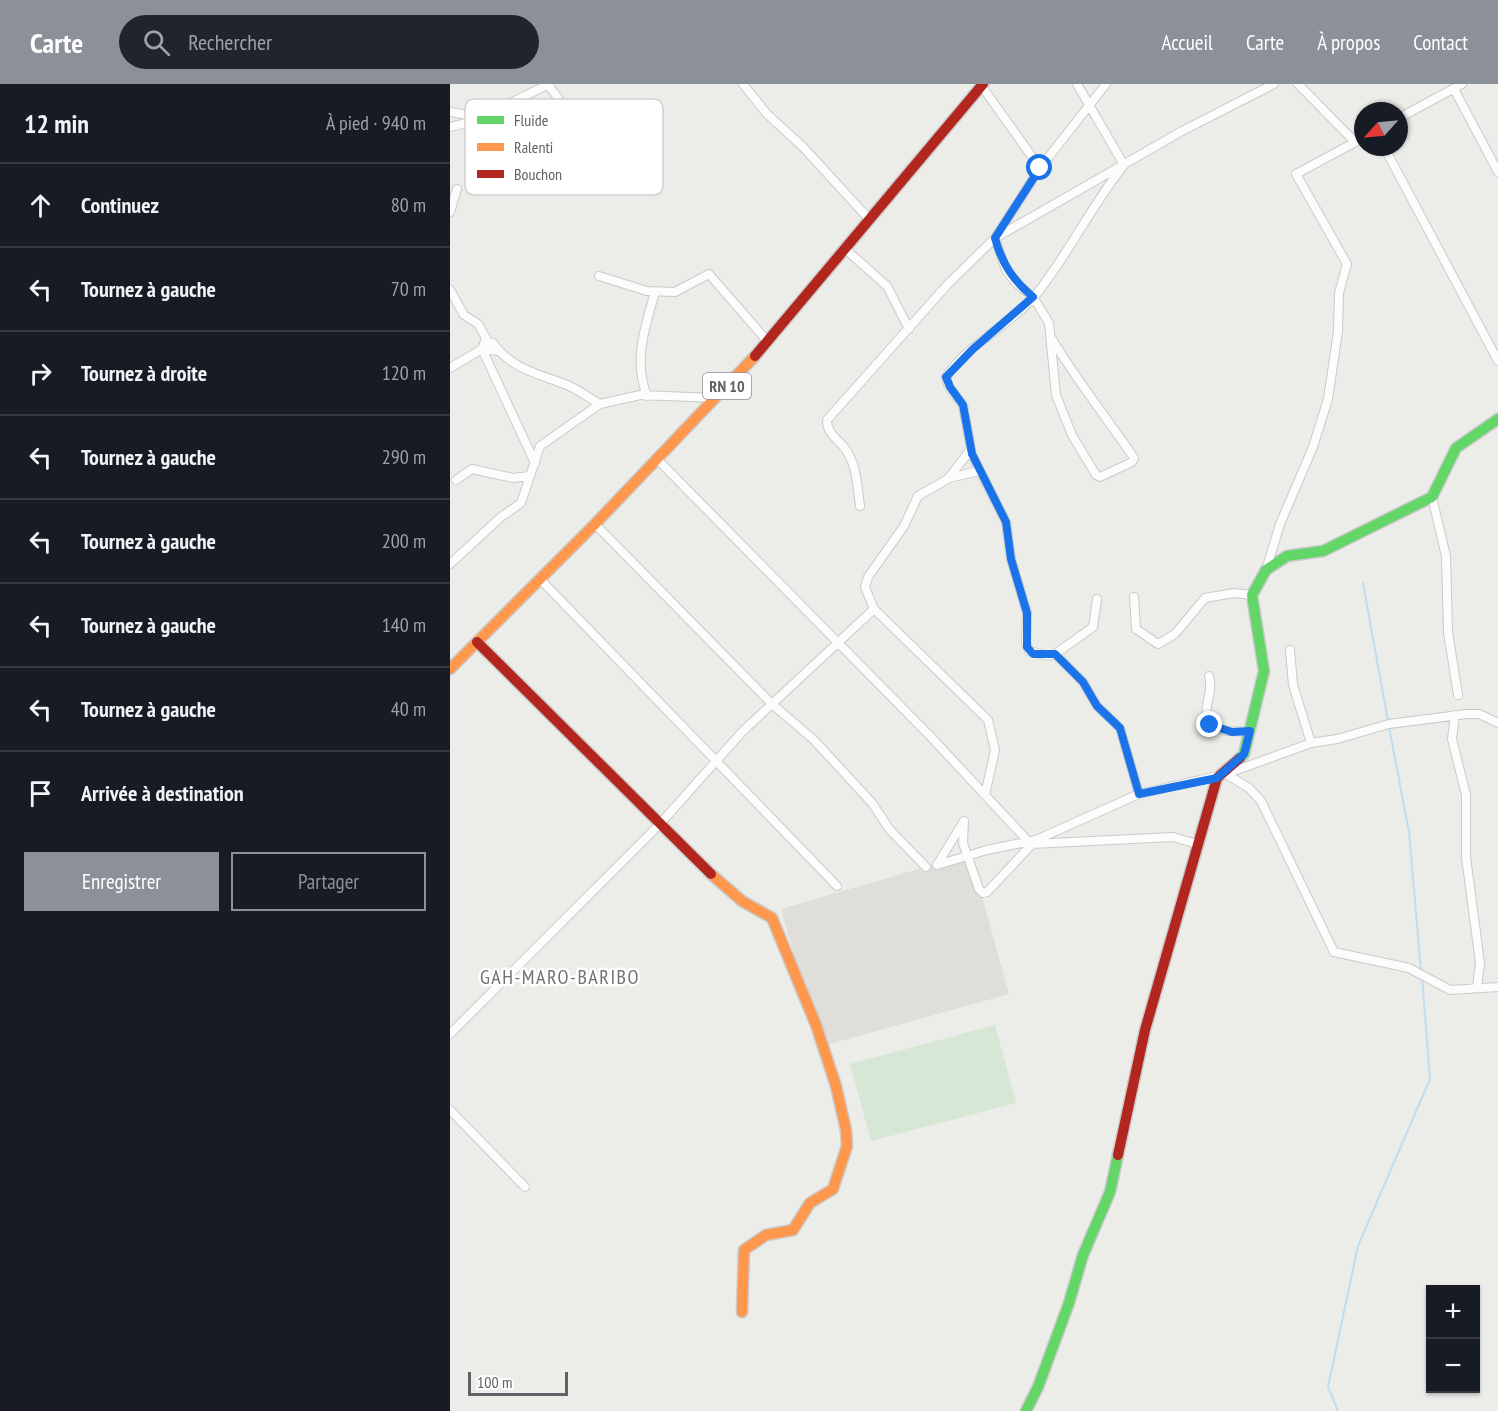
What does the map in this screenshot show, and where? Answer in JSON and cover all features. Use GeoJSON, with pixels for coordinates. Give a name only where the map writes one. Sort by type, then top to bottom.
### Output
{"type":"FeatureCollection","features":[{"type":"Feature","properties":{"kind":"street"},"geometry":{"type":"LineString","coordinates":[[743,84],[767,114],[803,147],[869,219]]}},
{"type":"Feature","properties":{"kind":"street"},"geometry":{"type":"LineString","coordinates":[[1077,84],[1124,165]]}},
{"type":"Feature","properties":{"kind":"street"},"geometry":{"type":"LineString","coordinates":[[860,506],[853,464],[843,446],[829,432],[827,420],[947,285],[995,238],[1040,168],[1106,84]]}},
{"type":"Feature","properties":{"kind":"street"},"geometry":{"type":"LineString","coordinates":[[995,238],[1182,131],[1274,84]]}},
{"type":"Feature","properties":{"kind":"street"},"geometry":{"type":"LineString","coordinates":[[1298,84],[1354,135]]}},
{"type":"Feature","properties":{"kind":"street"},"geometry":{"type":"LineString","coordinates":[[1408,113],[1462,84]]}},
{"type":"Feature","properties":{"kind":"street"},"geometry":{"type":"LineString","coordinates":[[519,99],[549,85],[560,99]]}},
{"type":"Feature","properties":{"kind":"street"},"geometry":{"type":"LineString","coordinates":[[982,85],[1040,168]]}},
{"type":"Feature","properties":{"kind":"street","name":"RN 10"},"geometry":{"type":"LineString","coordinates":[[450,668],[595,524],[768,342],[982,85]]}},
{"type":"Feature","properties":{"kind":"street"},"geometry":{"type":"LineString","coordinates":[[1454,89],[1498,172]]}},
{"type":"Feature","properties":{"kind":"street"},"geometry":{"type":"LineString","coordinates":[[450,112],[465,114]]}},
{"type":"Feature","properties":{"kind":"street"},"geometry":{"type":"LineString","coordinates":[[450,126],[465,124]]}},
{"type":"Feature","properties":{"kind":"street"},"geometry":{"type":"LineString","coordinates":[[1026,1411],[1038,1387],[1069,1303],[1083,1255],[1110,1192],[1145,1030],[1197,844],[1222,776],[1244,754],[1264,671],[1252,596],[1266,570],[1285,513],[1313,447],[1328,399],[1338,331],[1339,293],[1347,264],[1296,174],[1354,143]]}},
{"type":"Feature","properties":{"kind":"street"},"geometry":{"type":"LineString","coordinates":[[1389,156],[1498,361]]}},
{"type":"Feature","properties":{"kind":"street"},"geometry":{"type":"LineString","coordinates":[[1097,599],[1093,627],[1055,654],[1033,654],[1027,647],[1027,613],[1011,559],[1006,522],[979,471],[971,449],[963,405],[946,377],[973,349],[1033,297],[1070,246],[1101,194],[1124,165]]}},
{"type":"Feature","properties":{"kind":"street"},"geometry":{"type":"LineString","coordinates":[[450,212],[456,189]]}},
{"type":"Feature","properties":{"kind":"street"},"geometry":{"type":"LineString","coordinates":[[995,238],[1006,270],[1016,283],[1033,297],[1044,313],[1052,339],[1056,395],[1072,435],[1096,475],[1100,477],[1132,462],[1134,458],[1096,401],[1077,380],[1052,339]]}},
{"type":"Feature","properties":{"kind":"street"},"geometry":{"type":"LineString","coordinates":[[844,248],[872,270],[887,286],[909,329]]}},
{"type":"Feature","properties":{"kind":"street"},"geometry":{"type":"LineString","coordinates":[[599,276],[622,285],[655,292],[675,292],[709,274],[768,342]]}},
{"type":"Feature","properties":{"kind":"street"},"geometry":{"type":"LineString","coordinates":[[450,290],[464,315],[478,324],[484,345],[535,463]]}},
{"type":"Feature","properties":{"kind":"street"},"geometry":{"type":"LineString","coordinates":[[647,396],[639,370],[639,354],[655,292]]}},
{"type":"Feature","properties":{"kind":"street"},"geometry":{"type":"LineString","coordinates":[[450,368],[484,345],[493,343],[498,351],[516,365],[568,385],[600,404]]}},
{"type":"Feature","properties":{"kind":"street"},"geometry":{"type":"LineString","coordinates":[[450,564],[501,517],[521,503],[540,446],[600,404],[647,396],[716,398]]}},
{"type":"Feature","properties":{"kind":"street"},"geometry":{"type":"LineString","coordinates":[[1266,570],[1287,556],[1323,551],[1432,497],[1456,448],[1498,419]]}},
{"type":"Feature","properties":{"kind":"street"},"geometry":{"type":"LineString","coordinates":[[948,479],[971,449]]}},
{"type":"Feature","properties":{"kind":"street"},"geometry":{"type":"LineString","coordinates":[[657,459],[1032,842]]}},
{"type":"Feature","properties":{"kind":"street"},"geometry":{"type":"LineString","coordinates":[[456,480],[472,469],[513,478],[529,476]]}},
{"type":"Feature","properties":{"kind":"street"},"geometry":{"type":"LineString","coordinates":[[979,471],[948,479],[921,492],[904,526],[868,577],[865,587],[874,609],[988,720],[995,750],[985,795]]}},
{"type":"Feature","properties":{"kind":"street"},"geometry":{"type":"LineString","coordinates":[[1432,497],[1446,556],[1448,632],[1458,695]]}},
{"type":"Feature","properties":{"kind":"street"},"geometry":{"type":"LineString","coordinates":[[595,524],[772,704],[814,740],[872,803],[890,830],[927,867]]}},
{"type":"Feature","properties":{"kind":"street"},"geometry":{"type":"LineString","coordinates":[[540,579],[837,886]]}},
{"type":"Feature","properties":{"kind":"street"},"geometry":{"type":"LineString","coordinates":[[1134,597],[1136,629],[1158,644],[1175,634],[1205,598],[1234,593],[1252,596]]}},
{"type":"Feature","properties":{"kind":"street"},"geometry":{"type":"LineString","coordinates":[[450,1034],[659,825],[715,760],[874,609]]}},
{"type":"Feature","properties":{"kind":"street"},"geometry":{"type":"LineString","coordinates":[[477,642],[694,860],[742,901],[772,918],[816,1025],[843,1108],[847,1146],[833,1189],[810,1203],[793,1230],[765,1236],[753,1241],[744,1250],[742,1312]]}},
{"type":"Feature","properties":{"kind":"street"},"geometry":{"type":"LineString","coordinates":[[1290,650],[1293,685],[1311,743]]}},
{"type":"Feature","properties":{"kind":"street"},"geometry":{"type":"LineString","coordinates":[[1055,654],[1083,682],[1097,706],[1120,728],[1139,794]]}},
{"type":"Feature","properties":{"kind":"street"},"geometry":{"type":"LineString","coordinates":[[1209,676],[1212,686],[1205,715],[1207,721],[1217,728],[1232,732],[1250,731]]}},
{"type":"Feature","properties":{"kind":"street"},"geometry":{"type":"LineString","coordinates":[[1197,844],[1173,837],[1032,842],[968,857],[937,866],[964,820],[963,843],[968,857],[979,889],[987,892],[1032,842],[1100,809],[1139,794],[1222,776],[1311,743],[1337,739],[1392,723],[1479,714],[1497,720]]}},
{"type":"Feature","properties":{"kind":"street"},"geometry":{"type":"LineString","coordinates":[[1455,715],[1452,739],[1466,795],[1466,857],[1480,963],[1477,987]]}},
{"type":"Feature","properties":{"kind":"street"},"geometry":{"type":"LineString","coordinates":[[1222,776],[1249,788],[1261,801],[1335,952],[1409,968],[1450,990],[1498,987]]}},
{"type":"Feature","properties":{"kind":"street"},"geometry":{"type":"LineString","coordinates":[[450,1110],[525,1187]]}},
{"type":"Feature","properties":{"kind":"shaded area"},"geometry":{"type":"Polygon","coordinates":[[[970,854],[1009,994],[819,1047],[781,909],[970,854]]]}},
{"type":"Feature","properties":{"kind":"green space"},"geometry":{"type":"Polygon","coordinates":[[[995,1025],[1016,1103],[871,1141],[850,1064],[995,1025]]]}},
{"type":"Feature","properties":{"kind":"waterway"},"geometry":{"type":"LineString","coordinates":[[1363,583],[1388,721]]}},
{"type":"Feature","properties":{"kind":"waterway"},"geometry":{"type":"LineString","coordinates":[[1389,727],[1409,832],[1421,971]]}},
{"type":"Feature","properties":{"kind":"waterway"},"geometry":{"type":"LineString","coordinates":[[1338,1411],[1328,1387],[1358,1246],[1430,1079],[1422,977]]}},
{"type":"Feature","properties":{"kind":"traffic: fast"},"geometry":{"type":"LineString","coordinates":[[1240,758],[1244,754],[1264,671],[1252,595],[1266,570],[1287,556],[1323,551],[1432,497],[1456,448],[1498,419]]}},
{"type":"Feature","properties":{"kind":"traffic: fast"},"geometry":{"type":"LineString","coordinates":[[1026,1411],[1038,1387],[1069,1303],[1083,1255],[1110,1192],[1118,1155]]}},
{"type":"Feature","properties":{"kind":"traffic: slow"},"geometry":{"type":"LineString","coordinates":[[450,669],[595,524],[755,356]]}},
{"type":"Feature","properties":{"kind":"traffic: slow"},"geometry":{"type":"LineString","coordinates":[[711,874],[742,901],[772,918],[816,1025],[836,1086],[846,1130],[847,1146],[833,1189],[810,1203],[793,1230],[766,1235],[744,1250],[742,1312]]}},
{"type":"Feature","properties":{"kind":"traffic: jam"},"geometry":{"type":"LineString","coordinates":[[755,356],[983,84]]}},
{"type":"Feature","properties":{"kind":"traffic: jam"},"geometry":{"type":"LineString","coordinates":[[477,642],[711,874]]}},
{"type":"Feature","properties":{"kind":"traffic: jam"},"geometry":{"type":"LineString","coordinates":[[1118,1155],[1145,1030],[1217,778],[1240,758]]}},
{"type":"Feature","properties":{"kind":"district","name":"GAH-MARO-BARIBO"},"geometry":{"type":"Point","coordinates":[560,977]}},
{"type":"Feature","properties":{"kind":"route"},"geometry":{"type":"LineString","coordinates":[[1040,168],[995,238],[1006,270],[1016,283],[1033,297],[1011,319],[973,349],[946,377],[963,405],[972,454],[979,471],[1001,508],[1006,522],[1011,559],[1027,613],[1027,647],[1033,654],[1049,656],[1055,654],[1083,682],[1097,706],[1120,728],[1139,794],[1217,778],[1244,754],[1250,731],[1232,732],[1210,725]]}}]}
